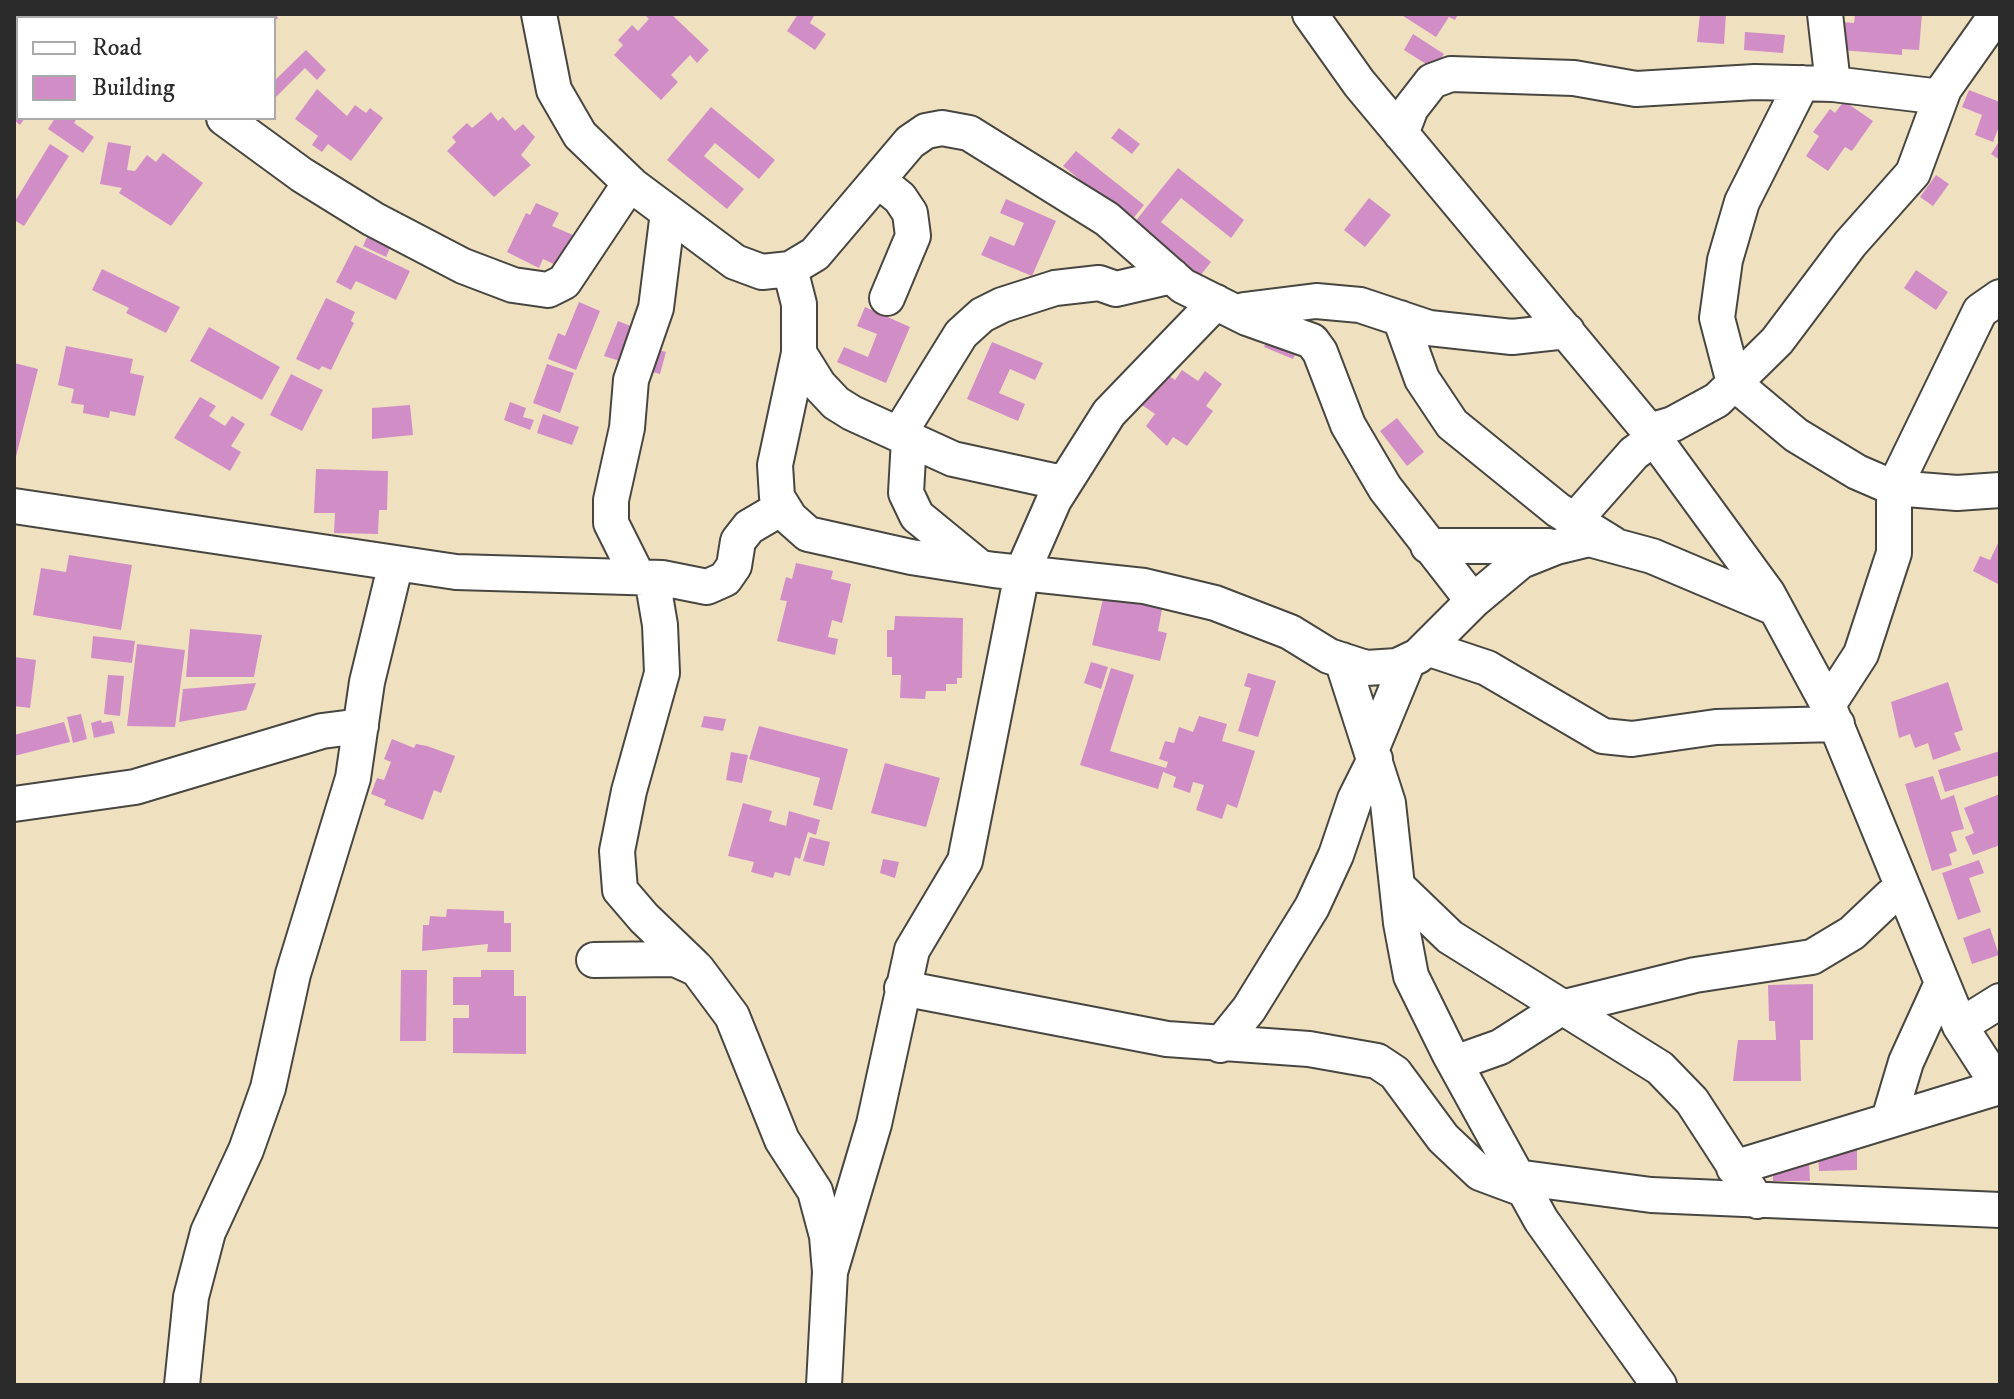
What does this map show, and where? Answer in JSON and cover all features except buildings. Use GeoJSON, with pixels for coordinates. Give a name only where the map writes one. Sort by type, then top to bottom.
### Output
{"type":"FeatureCollection","features":[{"type":"Feature","properties":{"kind":"street"},"geometry":{"type":"LineString","coordinates":[[539,14],[554,90],[580,135],[630,183],[735,262],[762,272],[790,269],[815,254],[910,142],[926,131],[942,128],[969,133],[1107,219],[1172,276],[1226,307],[1312,341],[1320,352],[1348,425],[1385,488],[1473,601]]}},
{"type":"Feature","properties":{"kind":"street"},"geometry":{"type":"LineString","coordinates":[[1310,14],[1401,134],[1652,434],[1775,608],[1832,715],[1960,1026],[2000,1088],[1734,1168]]}},
{"type":"Feature","properties":{"kind":"street"},"geometry":{"type":"LineString","coordinates":[[1825,14],[1818,83],[1742,202],[1725,260],[1717,318],[1734,383],[1796,435],[1857,472],[1894,488],[1957,493],[2000,490]]}},
{"type":"Feature","properties":{"kind":"street"},"geometry":{"type":"LineString","coordinates":[[790,269],[799,304],[799,353],[775,465],[777,497],[808,534],[980,568],[1144,586],[1215,603],[1290,632],[1342,660],[1366,668],[1397,666],[1418,655],[1473,601],[1521,561],[1565,533],[1652,434],[1717,400],[1777,341],[1850,244],[1913,173],[1941,97],[1997,14]]}},
{"type":"Feature","properties":{"kind":"street"},"geometry":{"type":"LineString","coordinates":[[1401,134],[1411,108],[1432,81],[1451,74],[1574,78],[1636,89],[1818,83],[1941,97]]}},
{"type":"Feature","properties":{"kind":"street"},"geometry":{"type":"LineString","coordinates":[[227,120],[302,175],[373,219],[463,266],[513,285],[548,290],[564,282],[630,183]]}},
{"type":"Feature","properties":{"kind":"street"},"geometry":{"type":"LineString","coordinates":[[878,180],[900,198],[910,213],[913,236],[887,298]]}},
{"type":"Feature","properties":{"kind":"street"},"geometry":{"type":"LineString","coordinates":[[668,212],[658,296],[631,380],[627,428],[611,500],[611,523],[645,577],[660,625],[662,673],[620,836],[620,890],[697,969],[732,1016],[782,1140],[815,1191],[827,1236],[830,1272],[824,1385]]}},
{"type":"Feature","properties":{"kind":"street"},"geometry":{"type":"LineString","coordinates":[[980,568],[917,516],[906,493],[904,436],[961,334],[982,315],[1002,305],[1055,288],[1099,283],[1116,289],[1172,276]]}},
{"type":"Feature","properties":{"kind":"street"},"geometry":{"type":"LineString","coordinates":[[1832,715],[1861,654],[1894,553],[1894,488],[1980,311],[2000,297]]}},
{"type":"Feature","properties":{"kind":"street"},"geometry":{"type":"LineString","coordinates":[[830,1272],[874,1124],[912,950],[965,861],[1022,573],[1063,483],[1109,413],[1226,307],[1316,301],[1360,305],[1429,328],[1512,337],[1567,331]]}},
{"type":"Feature","properties":{"kind":"street"},"geometry":{"type":"LineString","coordinates":[[1400,318],[1422,379],[1452,424],[1565,533]]}},
{"type":"Feature","properties":{"kind":"street"},"geometry":{"type":"LineString","coordinates":[[799,353],[836,403],[953,459],[1063,483]]}},
{"type":"Feature","properties":{"kind":"street"},"geometry":{"type":"LineString","coordinates":[[14,506],[456,572],[645,577],[715,585],[725,579],[734,566],[738,541],[749,527],[783,507]]}},
{"type":"Feature","properties":{"kind":"street"},"geometry":{"type":"LineString","coordinates":[[1428,546],[1565,533],[1652,556],[1775,608]]}},
{"type":"Feature","properties":{"kind":"street"},"geometry":{"type":"LineString","coordinates":[[182,1385],[191,1297],[208,1232],[246,1150],[268,1088],[293,974],[353,778],[367,682],[396,563]]}},
{"type":"Feature","properties":{"kind":"street"},"geometry":{"type":"LineString","coordinates":[[1418,655],[1487,668],[1603,736],[1632,739],[1832,715]]}},
{"type":"Feature","properties":{"kind":"street"},"geometry":{"type":"LineString","coordinates":[[1220,1045],[1257,997],[1312,907],[1418,655]]}},
{"type":"Feature","properties":{"kind":"street"},"geometry":{"type":"LineString","coordinates":[[1342,660],[1388,803],[1411,976],[1541,1220],[1659,1385]]}},
{"type":"Feature","properties":{"kind":"street"},"geometry":{"type":"LineString","coordinates":[[14,804],[135,787],[322,731],[361,726]]}},
{"type":"Feature","properties":{"kind":"street"},"geometry":{"type":"LineString","coordinates":[[1397,886],[1450,937],[1660,1068],[1692,1101],[1757,1201]]}},
{"type":"Feature","properties":{"kind":"street"},"geometry":{"type":"LineString","coordinates":[[1455,1063],[1500,1047],[1561,1008],[1695,975],[1812,957],[1852,933],[1891,896]]}},
{"type":"Feature","properties":{"kind":"street"},"geometry":{"type":"LineString","coordinates":[[594,960],[675,959],[697,969]]}},
{"type":"Feature","properties":{"kind":"street"},"geometry":{"type":"LineString","coordinates":[[1889,1119],[1906,1062],[1942,983]]}},
{"type":"Feature","properties":{"kind":"street"},"geometry":{"type":"LineString","coordinates":[[902,988],[1167,1039],[1309,1049],[1353,1055],[1388,1066],[1443,1138],[1480,1173],[1520,1183],[1757,1201],[2000,1210]]}},
{"type":"Feature","properties":{"kind":"street"},"geometry":{"type":"LineString","coordinates":[[1960,1026],[2000,1001]]}}]}
